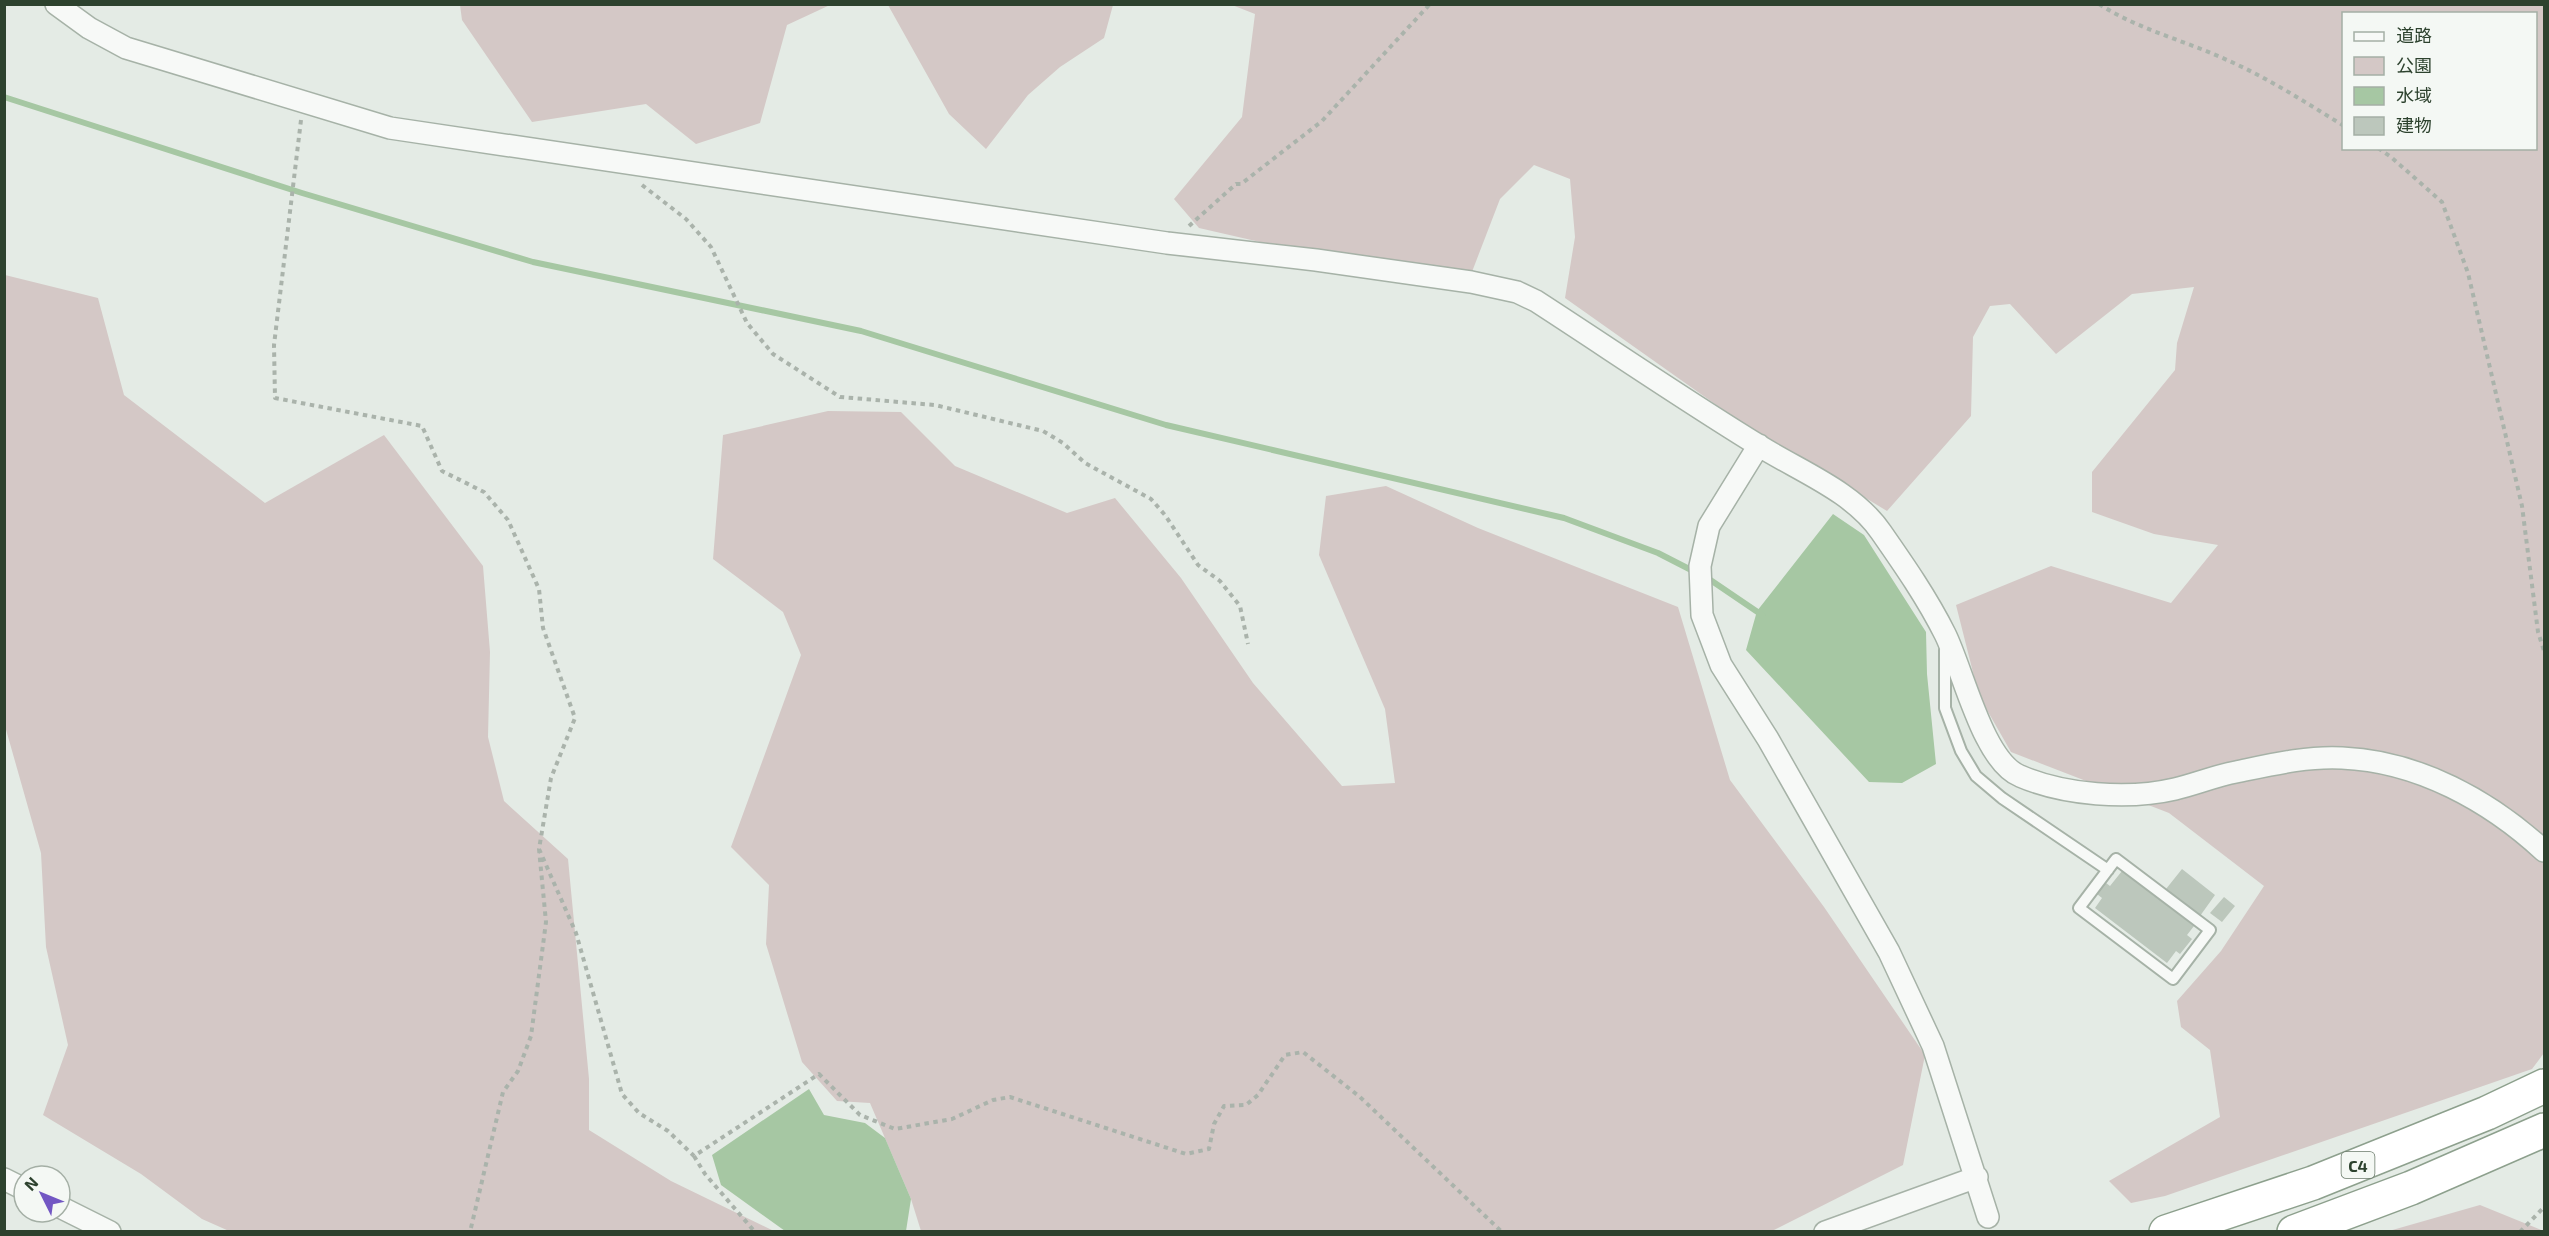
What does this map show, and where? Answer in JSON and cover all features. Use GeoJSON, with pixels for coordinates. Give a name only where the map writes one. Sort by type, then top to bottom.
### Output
{"type":"FeatureCollection","features":[{"type":"Feature","properties":{"kind":"highway","name":"C4"},"geometry":{"type":"LineString","coordinates":[[2166,1232],[2313,1183],[2487,1113],[2544,1086]]}},
{"type":"Feature","properties":{"kind":"highway","name":"C4"},"geometry":{"type":"LineString","coordinates":[[2294,1232],[2411,1188],[2544,1130]]}},
{"type":"Feature","properties":{"kind":"street"},"geometry":{"type":"LineString","coordinates":[[56,4],[89,28],[126,48],[390,128],[1167,243],[1338,263],[1471,282],[1517,292],[1536,301],[1759,445],[1838,492],[1868,517],[1920,588],[1944,632],[1981,727],[2000,762],[2016,775],[2041,784],[2072,790],[2129,796],[2174,789],[2233,772],[2312,759],[2341,758],[2377,761],[2409,770],[2474,798],[2523,831],[2544,851]]}},
{"type":"Feature","properties":{"kind":"street"},"geometry":{"type":"LineString","coordinates":[[1759,445],[1708,526],[1700,566],[1702,615],[1721,665],[1768,739],[1889,952],[1933,1046],[1988,1217]]}},
{"type":"Feature","properties":{"kind":"street"},"geometry":{"type":"LineString","coordinates":[[1825,1232],[1977,1177]]}},
{"type":"Feature","properties":{"kind":"street"},"geometry":{"type":"LineString","coordinates":[[72,1213],[110,1232]]}},
{"type":"Feature","properties":{"kind":"lane"},"geometry":{"type":"LineString","coordinates":[[1944,632],[1945,708],[1961,751],[1976,776],[2002,798],[2108,870]]}},
{"type":"Feature","properties":{"kind":"lane"},"geometry":{"type":"LineString","coordinates":[[2116,859],[2210,930],[2173,979],[2079,908],[2108,870],[2116,859]]}},
{"type":"Feature","properties":{"kind":"path"},"geometry":{"type":"LineString","coordinates":[[1167,243],[1204,215],[1236,184],[1241,184],[1322,121],[1430,4]]}},
{"type":"Feature","properties":{"kind":"path"},"geometry":{"type":"LineString","coordinates":[[2099,4],[2119,17],[2225,59],[2280,85],[2342,125]]}},
{"type":"Feature","properties":{"kind":"path"},"geometry":{"type":"LineString","coordinates":[[302,102],[300,144],[274,345],[274,398],[422,426],[442,471],[484,492],[508,520],[539,589],[543,627],[575,718],[551,778],[539,849],[546,922],[531,1036],[518,1071],[503,1092],[470,1232]]}},
{"type":"Feature","properties":{"kind":"path"},"geometry":{"type":"LineString","coordinates":[[2381,150],[2442,202],[2468,273],[2522,506],[2538,632],[2544,651]]}},
{"type":"Feature","properties":{"kind":"path"},"geometry":{"type":"LineString","coordinates":[[633,164],[635,180],[686,219],[711,247],[747,323],[773,354],[840,397],[935,405],[1043,431],[1063,443],[1085,464],[1151,499],[1165,515],[1198,565],[1220,581],[1240,606],[1248,644]]}},
{"type":"Feature","properties":{"kind":"path"},"geometry":{"type":"LineString","coordinates":[[539,849],[576,933],[622,1094],[639,1113],[668,1131],[694,1156],[705,1174],[755,1232]]}},
{"type":"Feature","properties":{"kind":"path"},"geometry":{"type":"LineString","coordinates":[[694,1156],[819,1074],[860,1115],[886,1127],[895,1128],[952,1119],[993,1100],[1010,1097],[1186,1154],[1209,1149],[1214,1124],[1224,1106],[1246,1106],[1258,1095],[1285,1055],[1303,1052],[1360,1097],[1502,1232]]}},
{"type":"Feature","properties":{"kind":"path"},"geometry":{"type":"LineString","coordinates":[[2520,1232],[2544,1207]]}},
{"type":"Feature","properties":{"kind":"green space"},"geometry":{"type":"Polygon","coordinates":[[[460,4],[830,5],[787,25],[760,123],[696,144],[646,104],[532,122],[462,20],[460,4]]]}},
{"type":"Feature","properties":{"kind":"green space"},"geometry":{"type":"Polygon","coordinates":[[[888,5],[1113,5],[1104,38],[1060,67],[1028,95],[986,149],[949,114],[888,5]]]}},
{"type":"Feature","properties":{"kind":"green space"},"geometry":{"type":"Polygon","coordinates":[[[1232,5],[2544,5],[2544,1053],[2532,1069],[2165,1196],[2131,1203],[2109,1181],[2220,1117],[2210,1050],[2181,1027],[2177,1001],[2221,951],[2264,886],[2169,813],[2011,752],[1979,696],[1956,605],[2051,566],[2171,603],[2218,545],[2154,534],[2092,512],[2092,472],[2175,370],[2177,343],[2194,287],[2132,294],[2056,354],[2010,304],[1990,306],[1973,337],[1971,416],[1887,511],[1739,421],[1565,298],[1575,237],[1570,179],[1534,165],[1500,199],[1470,277],[1291,249],[1199,228],[1174,199],[1242,117],[1255,14],[1232,5]]]}},
{"type":"Feature","properties":{"kind":"green space"},"geometry":{"type":"Polygon","coordinates":[[[5,275],[98,298],[124,395],[265,503],[384,435],[483,566],[490,652],[488,737],[504,801],[568,859],[589,1079],[589,1130],[671,1181],[774,1231],[229,1231],[202,1219],[141,1174],[43,1115],[68,1045],[46,947],[41,853],[5,726],[5,275]]]}},
{"type":"Feature","properties":{"kind":"green space"},"geometry":{"type":"Polygon","coordinates":[[[828,411],[901,412],[955,466],[1067,513],[1115,498],[1181,578],[1253,683],[1342,786],[1395,783],[1385,709],[1319,555],[1326,496],[1386,486],[1478,528],[1678,607],[1730,780],[1824,907],[1925,1055],[1903,1165],[1772,1231],[921,1231],[911,1199],[870,1103],[837,1101],[802,1062],[766,944],[769,885],[731,847],[801,655],[783,612],[713,559],[723,435],[828,411]]]}},
{"type":"Feature","properties":{"kind":"green space"},"geometry":{"type":"Polygon","coordinates":[[[2480,1205],[2544,1231],[2389,1231],[2480,1205]]]}},
{"type":"Feature","properties":{"kind":"water"},"geometry":{"type":"Polygon","coordinates":[[[1833,514],[1864,535],[1926,632],[1927,674],[1936,764],[1902,783],[1869,782],[1746,650],[1757,611],[1833,514]]]}},
{"type":"Feature","properties":{"kind":"water"},"geometry":{"type":"Polygon","coordinates":[[[809,1089],[824,1115],[865,1123],[885,1138],[911,1199],[906,1231],[785,1231],[721,1185],[712,1155],[809,1089]]]}},
{"type":"Feature","properties":{"kind":"building"},"geometry":{"type":"Polygon","coordinates":[[[2182,869],[2215,895],[2200,916],[2166,889],[2182,869]]]}},
{"type":"Feature","properties":{"kind":"building"},"geometry":{"type":"Polygon","coordinates":[[[2122,871],[2194,926],[2187,935],[2192,939],[2180,954],[2176,951],[2167,963],[2095,908],[2102,898],[2097,894],[2106,883],[2110,886],[2122,871]]]}},
{"type":"Feature","properties":{"kind":"building"},"geometry":{"type":"Polygon","coordinates":[[[2224,897],[2235,906],[2222,922],[2210,913],[2224,897]]]}},
{"type":"Feature","properties":{"kind":"waterway"},"geometry":{"type":"LineString","coordinates":[[4,97],[302,193],[533,262],[861,331],[1166,425],[1564,518],[1658,553],[1697,573]]}},
{"type":"Feature","properties":{"kind":"waterway"},"geometry":{"type":"LineString","coordinates":[[1706,577],[1762,615]]}}]}
